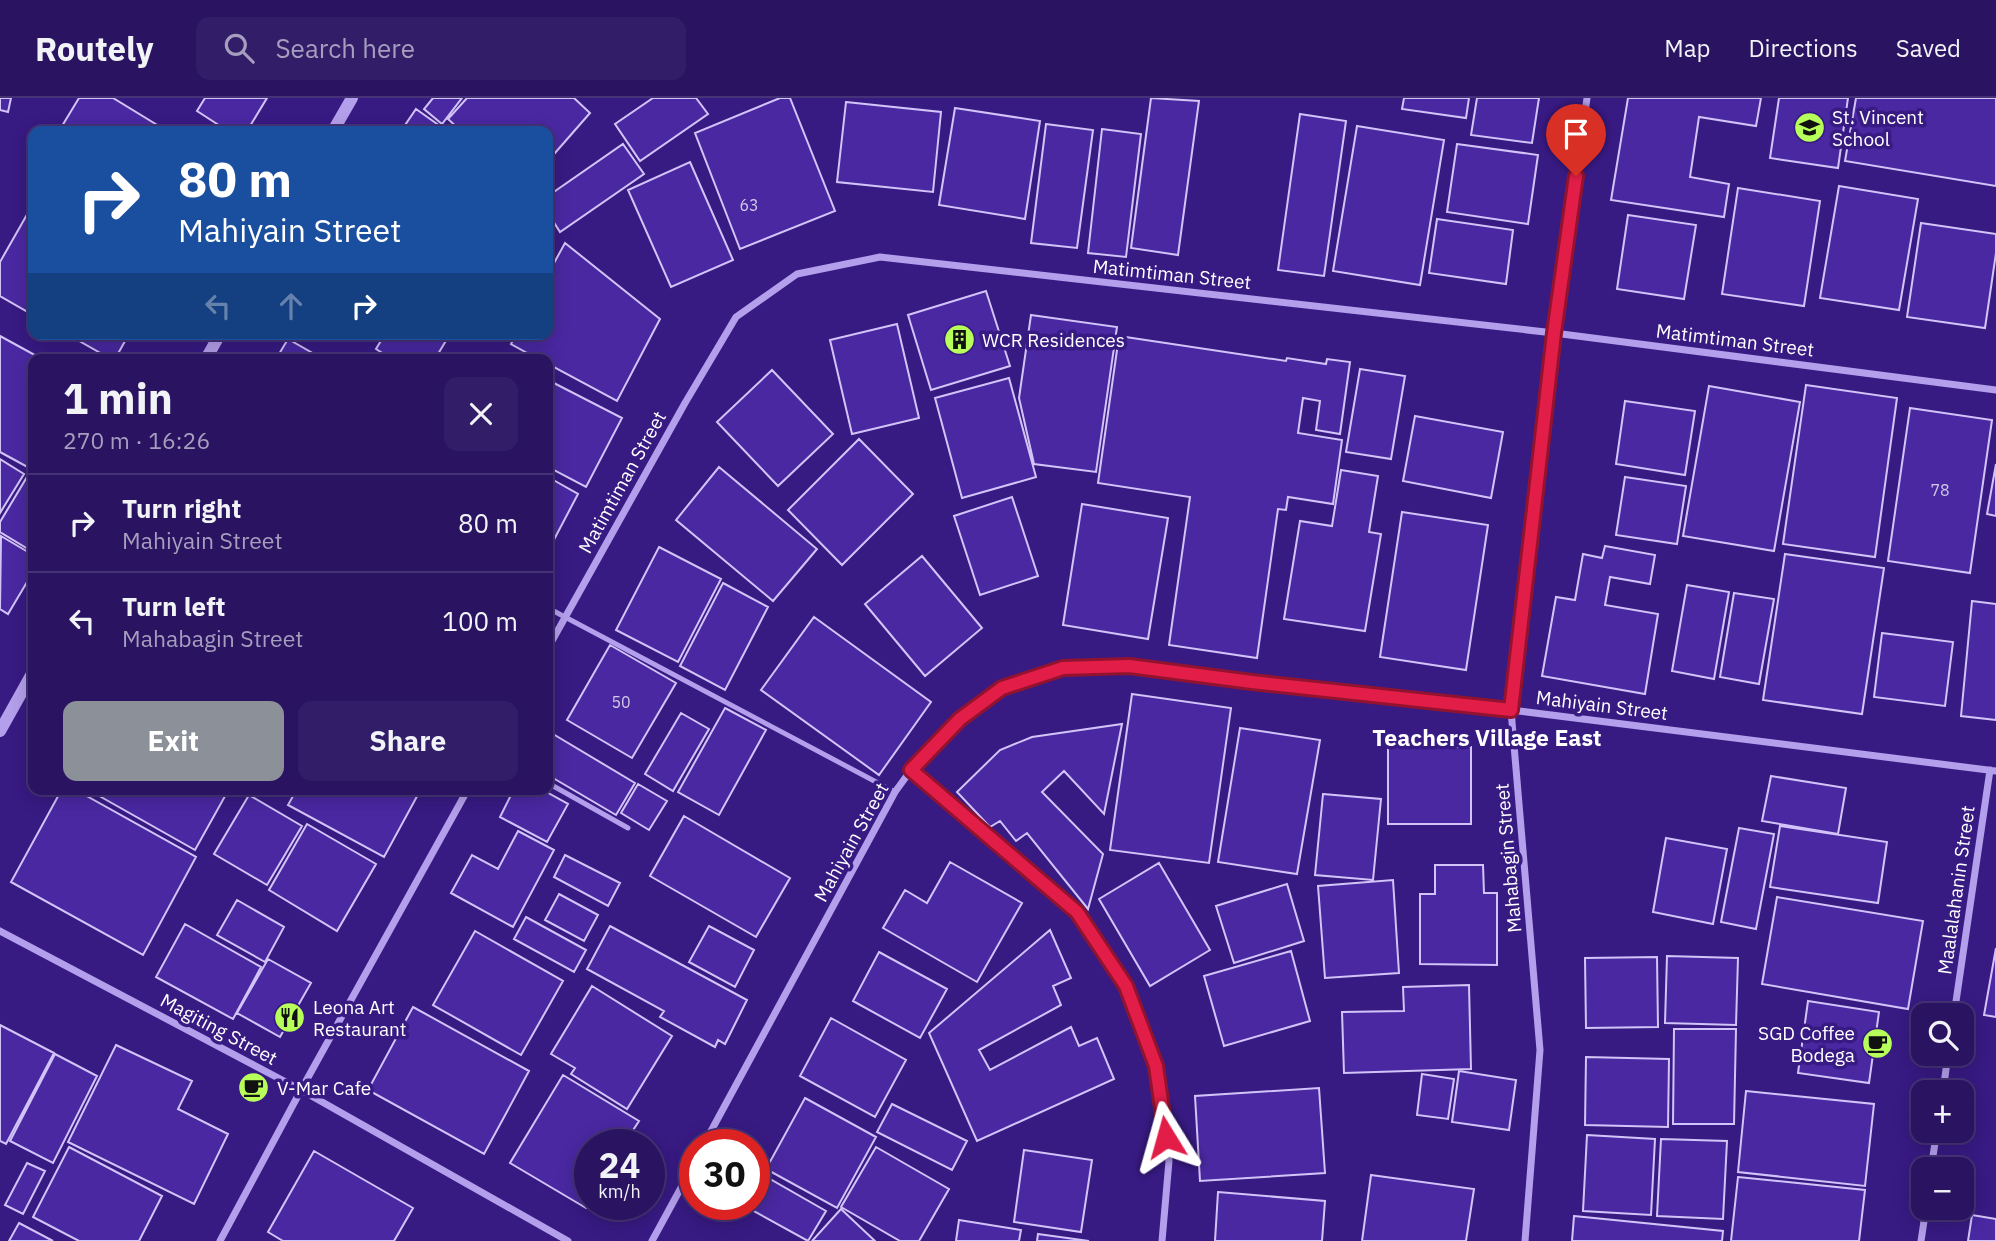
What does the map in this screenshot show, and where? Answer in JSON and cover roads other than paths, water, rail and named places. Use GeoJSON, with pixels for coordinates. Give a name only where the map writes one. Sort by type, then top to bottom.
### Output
{"type":"FeatureCollection","features":[{"type":"Feature","properties":{"kind":"street"},"geometry":{"type":"LineString","coordinates":[[336,126],[352,98]]}},
{"type":"Feature","properties":{"kind":"street","name":"Mahabagin Street"},"geometry":{"type":"LineString","coordinates":[[1525,1241],[1540,1050],[1511,710],[1554,333],[1587,98]]}},
{"type":"Feature","properties":{"kind":"street","name":"Matimtiman Street"},"geometry":{"type":"LineString","coordinates":[[553,639],[685,402],[736,317],[797,274],[880,257],[1554,333],[1996,390]]}},
{"type":"Feature","properties":{"kind":"street","name":"Mahiyain Street"},"geometry":{"type":"LineString","coordinates":[[712,1129],[895,792],[911,770],[960,719],[1002,688],[1063,668],[1129,666],[1993,770]]}},
{"type":"Feature","properties":{"kind":"street"},"geometry":{"type":"LineString","coordinates":[[0,731],[28,680]]}},
{"type":"Feature","properties":{"kind":"street"},"geometry":{"type":"LineString","coordinates":[[911,770],[1077,912],[1126,986],[1156,1066],[1169,1161],[1163,1241]]}},
{"type":"Feature","properties":{"kind":"street","name":"Maalalahanin Street"},"geometry":{"type":"LineString","coordinates":[[1956,1003],[1993,770]]}},
{"type":"Feature","properties":{"kind":"street"},"geometry":{"type":"LineString","coordinates":[[220,1241],[465,795]]}},
{"type":"Feature","properties":{"kind":"street","name":"Magiting Street"},"geometry":{"type":"LineString","coordinates":[[0,931],[301,1090],[568,1241]]}},
{"type":"Feature","properties":{"kind":"street"},"geometry":{"type":"LineString","coordinates":[[652,1241],[679,1191]]}},
{"type":"Feature","properties":{"kind":"street"},"geometry":{"type":"LineString","coordinates":[[1921,1241],[1924,1220]]}},
{"type":"Feature","properties":{"kind":"lane"},"geometry":{"type":"LineString","coordinates":[[553,611],[895,792]]}},
{"type":"Feature","properties":{"kind":"lane"},"geometry":{"type":"LineString","coordinates":[[553,786],[628,828]]}},
{"type":"Feature","properties":{"kind":"place","name":"St. Vincent School"},"geometry":{"type":"Point","coordinates":[1809,128]}},
{"type":"Feature","properties":{"kind":"place","name":"WCR Residences"},"geometry":{"type":"Point","coordinates":[959,340]}},
{"type":"Feature","properties":{"kind":"place","name":"Leona Art Restaurant"},"geometry":{"type":"Point","coordinates":[290,1018]}},
{"type":"Feature","properties":{"kind":"place","name":"SGD Coffee Bodega"},"geometry":{"type":"Point","coordinates":[1878,1044]}},
{"type":"Feature","properties":{"kind":"place","name":"V-Mar Cafe"},"geometry":{"type":"Point","coordinates":[254,1088]}},
{"type":"Feature","properties":{"kind":"district","name":"Teachers Village East"},"geometry":{"type":"Point","coordinates":[1487,738]}}]}
